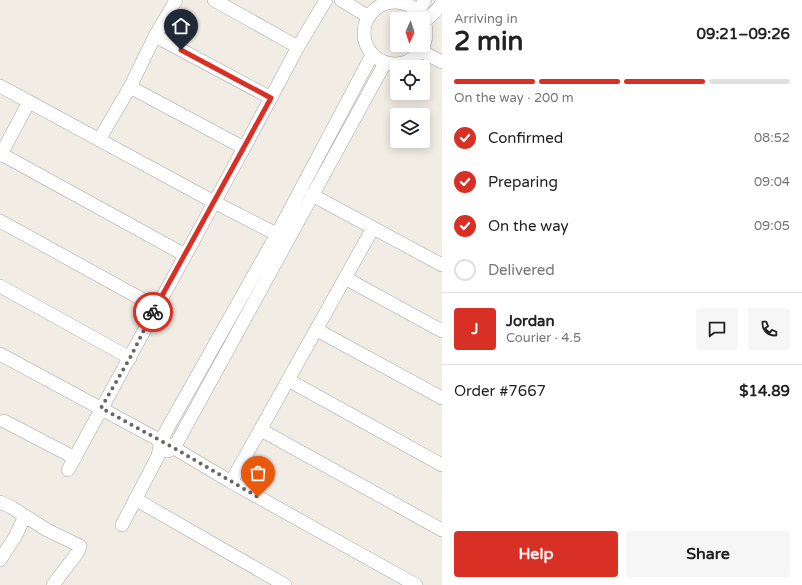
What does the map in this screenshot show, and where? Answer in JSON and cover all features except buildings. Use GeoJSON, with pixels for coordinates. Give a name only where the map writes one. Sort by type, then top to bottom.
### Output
{"type":"FeatureCollection","features":[{"type":"Feature","properties":{"kind":"street"},"geometry":{"type":"LineString","coordinates":[[99,140],[130,87],[176,0]]}},
{"type":"Feature","properties":{"kind":"street"},"geometry":{"type":"LineString","coordinates":[[214,0],[298,46]]}},
{"type":"Feature","properties":{"kind":"street"},"geometry":{"type":"LineString","coordinates":[[68,470],[298,46],[326,0]]}},
{"type":"Feature","properties":{"kind":"street"},"geometry":{"type":"LineString","coordinates":[[341,0],[369,17]]}},
{"type":"Feature","properties":{"kind":"street"},"geometry":{"type":"LineString","coordinates":[[422,12],[425,0]]}},
{"type":"Feature","properties":{"kind":"street"},"geometry":{"type":"LineString","coordinates":[[417,12],[413,8],[395,1],[378,8],[369,17],[364,36],[372,55],[385,63],[395,65],[405,63],[414,58],[420,52]]}},
{"type":"Feature","properties":{"kind":"street"},"geometry":{"type":"LineString","coordinates":[[430,13],[438,9],[442,3]]}},
{"type":"Feature","properties":{"kind":"street"},"geometry":{"type":"LineString","coordinates":[[156,36],[271,98]]}},
{"type":"Feature","properties":{"kind":"street"},"geometry":{"type":"LineString","coordinates":[[423,52],[442,62]]}},
{"type":"Feature","properties":{"kind":"street"},"geometry":{"type":"LineString","coordinates":[[158,456],[174,448],[282,237],[372,55]]}},
{"type":"Feature","properties":{"kind":"street"},"geometry":{"type":"LineString","coordinates":[[122,524],[158,456],[160,440],[282,237],[312,195],[385,63]]}},
{"type":"Feature","properties":{"kind":"street"},"geometry":{"type":"LineString","coordinates":[[0,86],[214,202],[282,237]]}},
{"type":"Feature","properties":{"kind":"street"},"geometry":{"type":"LineString","coordinates":[[130,87],[244,148]]}},
{"type":"Feature","properties":{"kind":"street"},"geometry":{"type":"LineString","coordinates":[[29,102],[0,155],[185,256]]}},
{"type":"Feature","properties":{"kind":"street"},"geometry":{"type":"LineString","coordinates":[[312,195],[442,265]]}},
{"type":"Feature","properties":{"kind":"street"},"geometry":{"type":"LineString","coordinates":[[0,221],[156,306]]}},
{"type":"Feature","properties":{"kind":"street"},"geometry":{"type":"LineString","coordinates":[[232,482],[373,228]]}},
{"type":"Feature","properties":{"kind":"street"},"geometry":{"type":"LineString","coordinates":[[345,278],[442,332]]}},
{"type":"Feature","properties":{"kind":"street"},"geometry":{"type":"LineString","coordinates":[[0,286],[130,358]]}},
{"type":"Feature","properties":{"kind":"street"},"geometry":{"type":"LineString","coordinates":[[317,330],[442,398]]}},
{"type":"Feature","properties":{"kind":"street"},"geometry":{"type":"LineString","coordinates":[[0,354],[160,440],[416,585]]}},
{"type":"Feature","properties":{"kind":"street"},"geometry":{"type":"LineString","coordinates":[[288,380],[442,465]]}},
{"type":"Feature","properties":{"kind":"street"},"geometry":{"type":"LineString","coordinates":[[4,421],[75,458]]}},
{"type":"Feature","properties":{"kind":"street"},"geometry":{"type":"LineString","coordinates":[[261,430],[442,530]]}},
{"type":"Feature","properties":{"kind":"street"},"geometry":{"type":"LineString","coordinates":[[135,499],[285,585]]}},
{"type":"Feature","properties":{"kind":"street"},"geometry":{"type":"LineString","coordinates":[[0,502],[47,530],[80,546],[78,552],[53,585]]}},
{"type":"Feature","properties":{"kind":"street"},"geometry":{"type":"LineString","coordinates":[[0,560],[15,538],[25,516]]}},
{"type":"Feature","properties":{"kind":"way so far"},"geometry":{"type":"LineString","coordinates":[[153,312],[130,358],[101,408],[174,448],[258,497]]}},
{"type":"Feature","properties":{"kind":"route"},"geometry":{"type":"LineString","coordinates":[[153,312],[271,98],[181,50]]}}]}
